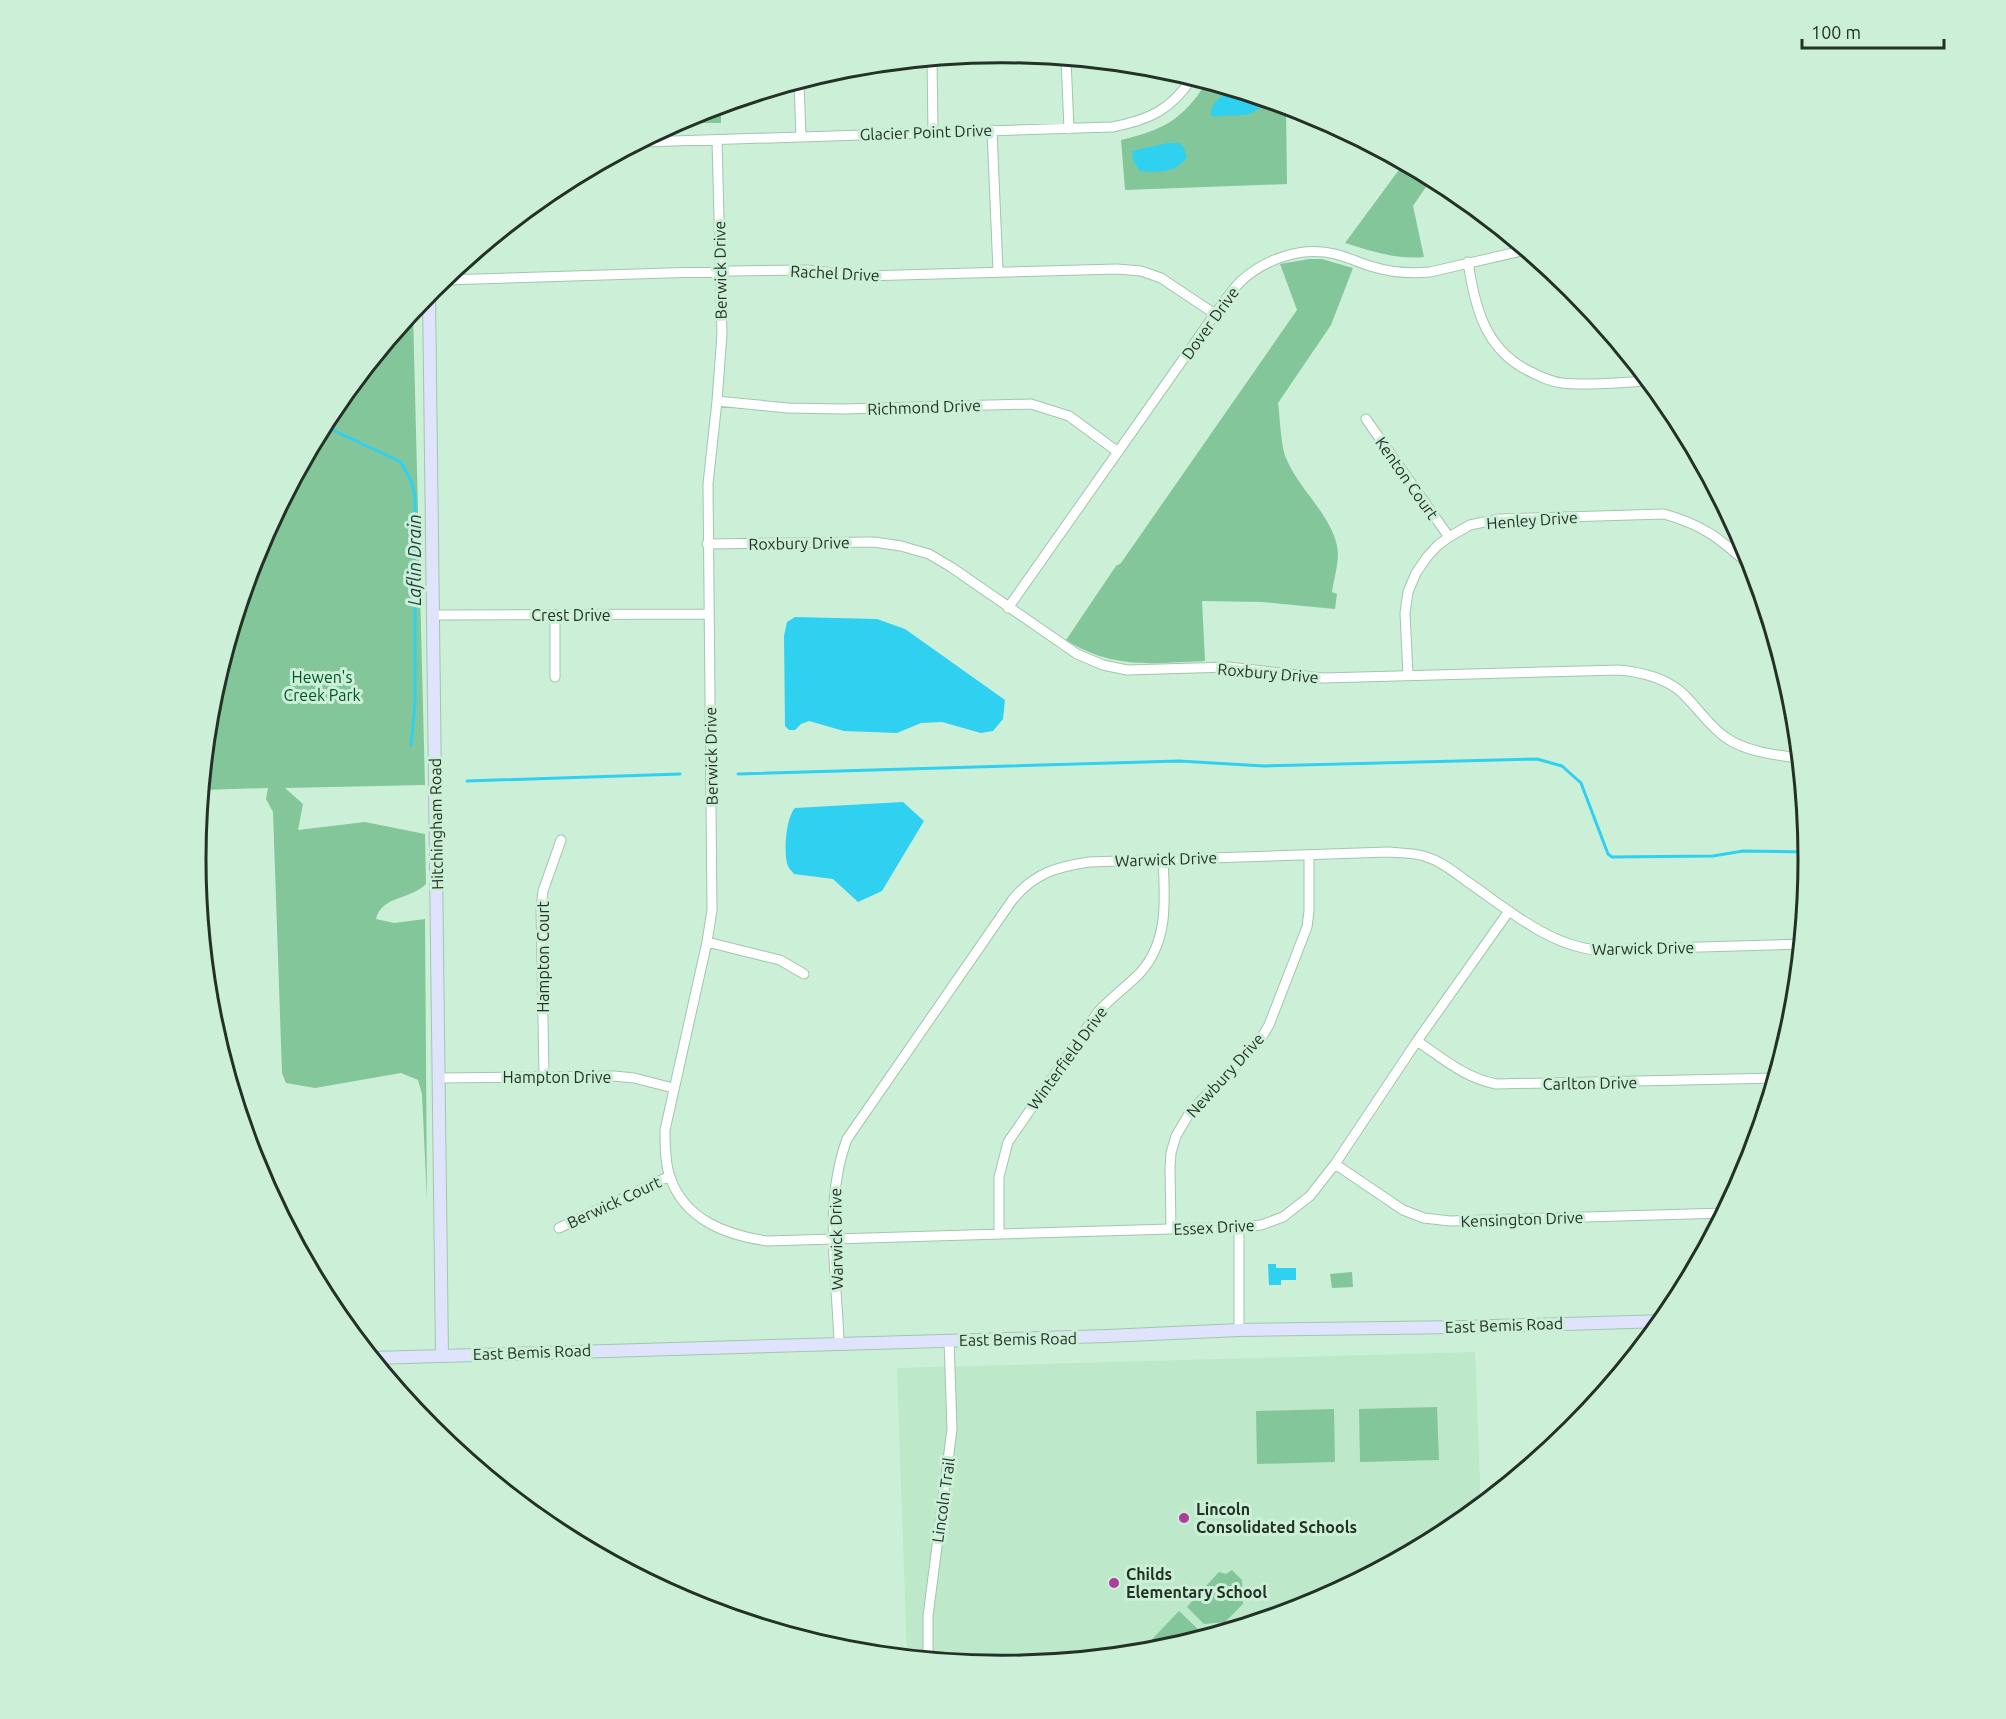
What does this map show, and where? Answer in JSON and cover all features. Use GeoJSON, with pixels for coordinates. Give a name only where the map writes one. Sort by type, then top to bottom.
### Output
{"type":"FeatureCollection","features":[{"type":"Feature","properties":{"kind":"street"},"geometry":{"type":"LineString","coordinates":[[1066,66],[1069,129]]}},
{"type":"Feature","properties":{"kind":"street"},"geometry":{"type":"LineString","coordinates":[[932,67],[933,131]]}},
{"type":"Feature","properties":{"kind":"street","name":"Glacier Point Drive"},"geometry":{"type":"LineString","coordinates":[[659,142],[1112,127],[1137,123],[1161,111],[1176,99],[1187,85]]}},
{"type":"Feature","properties":{"kind":"street"},"geometry":{"type":"LineString","coordinates":[[799,89],[801,136]]}},
{"type":"Feature","properties":{"kind":"street"},"geometry":{"type":"LineString","coordinates":[[992,130],[998,271]]}},
{"type":"Feature","properties":{"kind":"street","name":"Berwick Drive"},"geometry":{"type":"LineString","coordinates":[[717,140],[722,334],[708,484],[707,544],[712,910],[707,942],[673,1088],[666,1130],[666,1150],[670,1176],[679,1196],[706,1222],[730,1234],[767,1241],[834,1237]]}},
{"type":"Feature","properties":{"kind":"street","name":"Dover Drive"},"geometry":{"type":"LineString","coordinates":[[1008,608],[1215,314],[1240,282],[1261,266],[1287,255],[1313,251],[1335,254],[1372,267],[1416,273],[1430,272],[1516,251]]}},
{"type":"Feature","properties":{"kind":"street"},"geometry":{"type":"LineString","coordinates":[[1468,262],[1485,329],[1498,348],[1517,366],[1560,383],[1639,381]]}},
{"type":"Feature","properties":{"kind":"street","name":"Rachel Drive"},"geometry":{"type":"LineString","coordinates":[[458,280],[807,270],[863,276],[1117,269],[1141,271],[1161,278],[1215,314]]}},
{"type":"Feature","properties":{"kind":"street","name":"Hitchingham Road"},"geometry":{"type":"LineString","coordinates":[[429,307],[442,1355]]}},
{"type":"Feature","properties":{"kind":"street","name":"Richmond Drive"},"geometry":{"type":"LineString","coordinates":[[717,401],[788,408],[842,410],[1031,404],[1069,416],[1118,452]]}},
{"type":"Feature","properties":{"kind":"street","name":"Kenton Court"},"geometry":{"type":"LineString","coordinates":[[1366,419],[1449,537]]}},
{"type":"Feature","properties":{"kind":"street","name":"Henley Drive"},"geometry":{"type":"LineString","coordinates":[[1408,675],[1405,612],[1408,592],[1416,573],[1438,544],[1470,525],[1498,519],[1664,514],[1688,521],[1714,535],[1740,557]]}},
{"type":"Feature","properties":{"kind":"street","name":"Roxbury Drive"},"geometry":{"type":"LineString","coordinates":[[707,544],[874,542],[901,546],[929,554],[1083,657],[1103,665],[1127,670],[1229,667],[1323,678],[1619,670],[1641,672],[1680,691],[1726,738],[1746,748],[1793,757]]}},
{"type":"Feature","properties":{"kind":"street","name":"Crest Drive"},"geometry":{"type":"LineString","coordinates":[[433,615],[708,614]]}},
{"type":"Feature","properties":{"kind":"street"},"geometry":{"type":"LineString","coordinates":[[555,616],[555,676]]}},
{"type":"Feature","properties":{"kind":"street","name":"Hampton Court"},"geometry":{"type":"LineString","coordinates":[[544,1076],[543,891],[561,840]]}},
{"type":"Feature","properties":{"kind":"street","name":"Warwick Drive"},"geometry":{"type":"LineString","coordinates":[[839,1343],[834,1237],[835,1181],[839,1160],[847,1139],[1019,892],[1045,872],[1066,865],[1089,862],[1388,852],[1426,856],[1442,864],[1509,911],[1554,938],[1584,949],[1795,944]]}},
{"type":"Feature","properties":{"kind":"street","name":"Newbury Drive"},"geometry":{"type":"LineString","coordinates":[[1171,1229],[1170,1168],[1176,1137],[1190,1112],[1260,1040],[1269,1025],[1306,927],[1309,911],[1309,855]]}},
{"type":"Feature","properties":{"kind":"street","name":"Winterfield Drive"},"geometry":{"type":"LineString","coordinates":[[999,1233],[999,1177],[1008,1142],[1098,1012],[1138,976],[1151,960],[1161,936],[1165,910],[1163,860]]}},
{"type":"Feature","properties":{"kind":"street","name":"Essex Drive"},"geometry":{"type":"LineString","coordinates":[[834,1237],[1239,1227],[1261,1225],[1283,1217],[1310,1196],[1335,1164],[1417,1041],[1509,911]]}},
{"type":"Feature","properties":{"kind":"street"},"geometry":{"type":"LineString","coordinates":[[707,942],[780,960],[804,974]]}},
{"type":"Feature","properties":{"kind":"street","name":"Carlton Drive"},"geometry":{"type":"LineString","coordinates":[[1417,1041],[1458,1070],[1477,1080],[1496,1084],[1768,1078]]}},
{"type":"Feature","properties":{"kind":"street","name":"Hampton Drive"},"geometry":{"type":"LineString","coordinates":[[439,1078],[614,1076],[634,1078],[673,1088]]}},
{"type":"Feature","properties":{"kind":"street","name":"Kensington Drive"},"geometry":{"type":"LineString","coordinates":[[1335,1164],[1403,1210],[1425,1218],[1450,1221],[1716,1213]]}},
{"type":"Feature","properties":{"kind":"street","name":"Berwick Court"},"geometry":{"type":"LineString","coordinates":[[558,1228],[670,1176]]}},
{"type":"Feature","properties":{"kind":"street"},"geometry":{"type":"LineString","coordinates":[[1239,1227],[1239,1330]]}},
{"type":"Feature","properties":{"kind":"street","name":"East Bemis Road"},"geometry":{"type":"LineString","coordinates":[[382,1358],[1239,1330],[1651,1321]]}},
{"type":"Feature","properties":{"kind":"street","name":"Lincoln Trail"},"geometry":{"type":"LineString","coordinates":[[928,1652],[928,1616],[952,1429],[949,1340]]}},
{"type":"Feature","properties":{"kind":"shaded area","name":"Lincoln Consolidated Schools"},"geometry":{"type":"Polygon","coordinates":[[[1475,1352],[1481,1496],[1446,1522],[1355,1574],[1259,1614],[1209,1629],[1158,1641],[1055,1654],[1003,1656],[907,1650],[897,1368],[1475,1352]]]}},
{"type":"Feature","properties":{"kind":"green space"},"geometry":{"type":"Polygon","coordinates":[[[1203,88],[1286,116],[1287,184],[1125,190],[1121,140],[1161,127],[1180,115],[1203,88]]]}},
{"type":"Feature","properties":{"kind":"green space"},"geometry":{"type":"Polygon","coordinates":[[[721,115],[721,123],[702,122],[721,115]]]}},
{"type":"Feature","properties":{"kind":"green space"},"geometry":{"type":"Polygon","coordinates":[[[1399,169],[1427,186],[1413,206],[1424,257],[1394,256],[1345,243],[1399,169]]]}},
{"type":"Feature","properties":{"kind":"green space"},"geometry":{"type":"Polygon","coordinates":[[[1322,259],[1353,268],[1331,325],[1278,403],[1286,458],[1334,535],[1338,551],[1332,592],[1337,594],[1335,609],[1262,602],[1202,601],[1205,661],[1150,663],[1117,660],[1084,650],[1066,640],[1297,310],[1280,264],[1322,259]]]}},
{"type":"Feature","properties":{"kind":"green space","name":"Hewen's Creek Park"},"geometry":{"type":"Polygon","coordinates":[[[413,324],[425,785],[285,788],[303,804],[298,830],[365,822],[425,834],[426,884],[413,893],[384,906],[376,919],[394,923],[425,919],[427,1201],[422,1094],[418,1080],[401,1073],[315,1088],[286,1083],[282,1073],[273,812],[266,799],[268,788],[210,790],[222,704],[249,603],[267,555],[313,461],[371,375],[413,324]]]}},
{"type":"Feature","properties":{"kind":"green space"},"geometry":{"type":"Polygon","coordinates":[[[1352,1272],[1353,1287],[1332,1288],[1330,1274],[1352,1272]]]}},
{"type":"Feature","properties":{"kind":"green space"},"geometry":{"type":"Polygon","coordinates":[[[1437,1407],[1439,1460],[1360,1462],[1359,1409],[1437,1407]]]}},
{"type":"Feature","properties":{"kind":"green space"},"geometry":{"type":"Polygon","coordinates":[[[1334,1409],[1335,1462],[1257,1464],[1256,1411],[1334,1409]]]}},
{"type":"Feature","properties":{"kind":"green space"},"geometry":{"type":"Polygon","coordinates":[[[1232,1570],[1242,1580],[1243,1604],[1225,1622],[1204,1624],[1187,1607],[1200,1592],[1206,1591],[1205,1587],[1219,1572],[1226,1574],[1232,1570]]]}},
{"type":"Feature","properties":{"kind":"green space"},"geometry":{"type":"Polygon","coordinates":[[[1179,1611],[1200,1631],[1158,1641],[1149,1642],[1179,1611]]]}},
{"type":"Feature","properties":{"kind":"water"},"geometry":{"type":"Polygon","coordinates":[[[1224,94],[1261,106],[1246,115],[1215,117],[1211,115],[1214,104],[1224,94]]]}},
{"type":"Feature","properties":{"kind":"water"},"geometry":{"type":"Polygon","coordinates":[[[1178,143],[1183,146],[1187,157],[1182,163],[1166,171],[1140,171],[1133,160],[1132,151],[1178,143]]]}},
{"type":"Feature","properties":{"kind":"water"},"geometry":{"type":"Polygon","coordinates":[[[795,617],[877,619],[905,629],[1005,700],[1003,719],[993,731],[981,733],[942,722],[921,723],[897,733],[844,731],[809,721],[801,724],[795,730],[789,730],[785,726],[784,636],[787,622],[795,617]]]}},
{"type":"Feature","properties":{"kind":"water"},"geometry":{"type":"Polygon","coordinates":[[[903,802],[924,821],[882,891],[858,902],[833,879],[794,874],[788,867],[786,836],[789,819],[795,808],[903,802]]]}},
{"type":"Feature","properties":{"kind":"water"},"geometry":{"type":"Polygon","coordinates":[[[1268,1264],[1276,1264],[1276,1268],[1296,1268],[1296,1280],[1281,1280],[1281,1285],[1269,1285],[1268,1264]]]}},
{"type":"Feature","properties":{"kind":"waterway","name":"Laflin Drain"},"geometry":{"type":"LineString","coordinates":[[333,430],[401,462],[415,495],[415,703],[411,745]]}},
{"type":"Feature","properties":{"kind":"waterway"},"geometry":{"type":"LineString","coordinates":[[738,774],[1179,761],[1264,766],[1537,759],[1562,766],[1581,783],[1608,854],[1612,857],[1713,856],[1743,851],[1799,852]]}},
{"type":"Feature","properties":{"kind":"waterway"},"geometry":{"type":"LineString","coordinates":[[467,781],[680,774]]}},
{"type":"Feature","properties":{"kind":"place","name":"Lincoln Consolidated Schools"},"geometry":{"type":"Point","coordinates":[1184,1518]}},
{"type":"Feature","properties":{"kind":"place","name":"Childs Elementary School"},"geometry":{"type":"Point","coordinates":[1114,1583]}}]}
